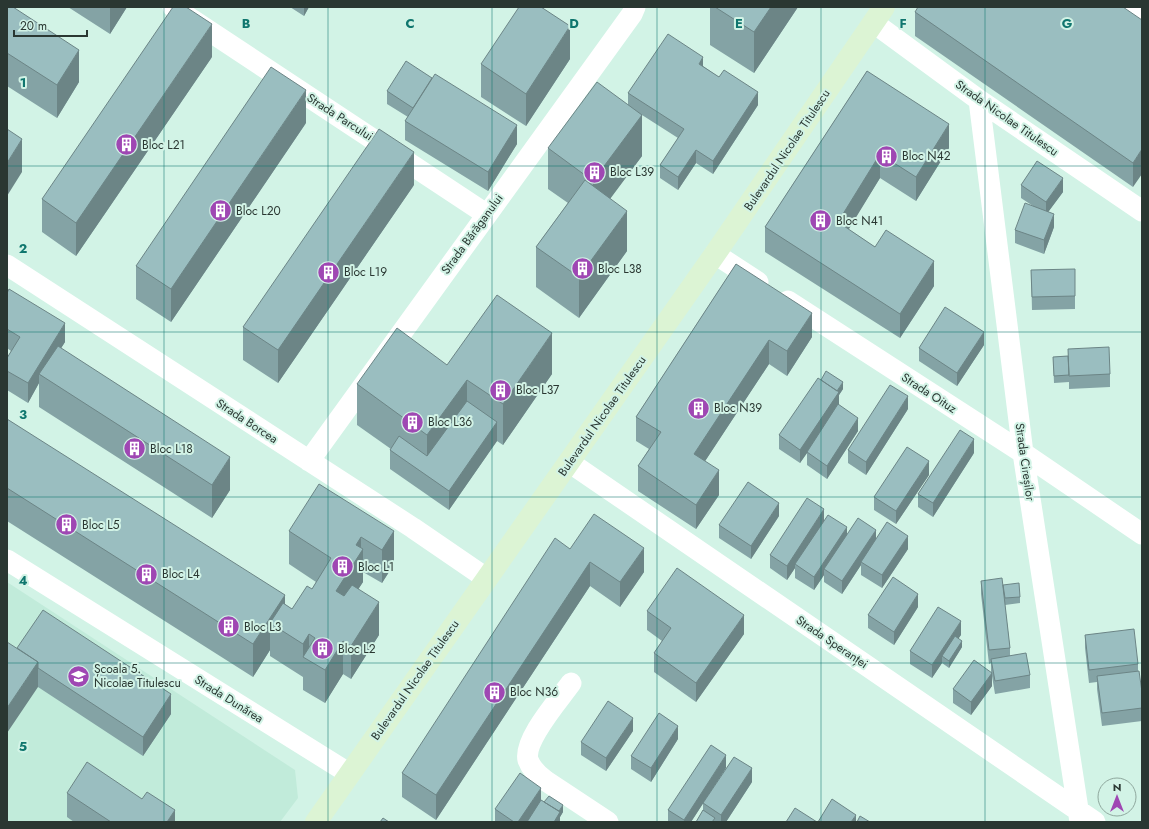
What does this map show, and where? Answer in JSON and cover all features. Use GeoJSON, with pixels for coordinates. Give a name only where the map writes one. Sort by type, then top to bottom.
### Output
{"type":"FeatureCollection","features":[{"type":"Feature","properties":{"kind":"main road","name":"Bulevardul Nicolae Titulescu"},"geometry":{"type":"LineString","coordinates":[[316,822],[715,254],[879,15]]}},
{"type":"Feature","properties":{"kind":"street","name":"Strada Parcului"},"geometry":{"type":"LineString","coordinates":[[173,7],[486,214]]}},
{"type":"Feature","properties":{"kind":"street","name":"Strada Bărăganului"},"geometry":{"type":"LineString","coordinates":[[309,461],[486,214],[632,14],[635,7]]}},
{"type":"Feature","properties":{"kind":"street"},"geometry":{"type":"LineString","coordinates":[[1127,7],[1142,17]]}},
{"type":"Feature","properties":{"kind":"street","name":"Strada Nicolae Titulescu"},"geometry":{"type":"LineString","coordinates":[[879,15],[979,100],[1142,211]]}},
{"type":"Feature","properties":{"kind":"street","name":"Strada Cireșilor"},"geometry":{"type":"LineString","coordinates":[[979,100],[1023,453],[1079,816]]}},
{"type":"Feature","properties":{"kind":"street","name":"Strada Oituz"},"geometry":{"type":"LineString","coordinates":[[715,254],[1023,453],[1142,534]]}},
{"type":"Feature","properties":{"kind":"street","name":"Strada Borcea"},"geometry":{"type":"LineString","coordinates":[[7,265],[486,578]]}},
{"type":"Feature","properties":{"kind":"street","name":"Strada Speranței"},"geometry":{"type":"LineString","coordinates":[[569,462],[1079,816],[1096,822]]}},
{"type":"Feature","properties":{"kind":"street","name":"Strada Dunărea"},"geometry":{"type":"LineString","coordinates":[[7,560],[350,774]]}},
{"type":"Feature","properties":{"kind":"street"},"geometry":{"type":"LineString","coordinates":[[571,683],[534,735],[528,749],[528,760],[537,773],[546,781],[608,822]]}},
{"type":"Feature","properties":{"kind":"shaded area","name":"Școala 5. Nicolae Titulescu"},"geometry":{"type":"Polygon","coordinates":[[[7,582],[295,770],[298,798],[280,822],[7,822],[7,582]]]}},
{"type":"Feature","properties":{"kind":"building"},"geometry":{"type":"Polygon","coordinates":[[[7,7],[13,7],[79,50],[57,85],[7,53],[7,7]]]}},
{"type":"Feature","properties":{"kind":"building"},"geometry":{"type":"Polygon","coordinates":[[[173,7],[186,7],[212,24],[76,223],[42,199],[173,7]]]}},
{"type":"Feature","properties":{"kind":"building"},"geometry":{"type":"Polygon","coordinates":[[[519,7],[541,7],[570,26],[526,94],[481,64],[519,7]]]}},
{"type":"Feature","properties":{"kind":"building"},"geometry":{"type":"Polygon","coordinates":[[[715,7],[771,7],[754,32],[715,7]]]}},
{"type":"Feature","properties":{"kind":"building"},"geometry":{"type":"Polygon","coordinates":[[[918,7],[1123,7],[1142,20],[1142,149],[1133,163],[915,12],[918,7]]]}},
{"type":"Feature","properties":{"kind":"building"},"geometry":{"type":"Polygon","coordinates":[[[668,34],[703,57],[699,64],[719,77],[724,70],[758,92],[713,161],[696,150],[678,177],[660,165],[684,129],[628,93],[668,34]]]}},
{"type":"Feature","properties":{"kind":"building"},"geometry":{"type":"Polygon","coordinates":[[[406,61],[432,78],[413,108],[387,91],[406,61]]]}},
{"type":"Feature","properties":{"kind":"building"},"geometry":{"type":"Polygon","coordinates":[[[271,67],[306,90],[171,289],[136,266],[271,67]]]}},
{"type":"Feature","properties":{"kind":"building"},"geometry":{"type":"Polygon","coordinates":[[[867,71],[949,124],[916,177],[880,154],[838,222],[875,247],[886,230],[934,261],[900,314],[765,227],[867,71]]]}},
{"type":"Feature","properties":{"kind":"building"},"geometry":{"type":"Polygon","coordinates":[[[435,74],[517,125],[488,172],[405,121],[435,74]]]}},
{"type":"Feature","properties":{"kind":"building"},"geometry":{"type":"Polygon","coordinates":[[[597,82],[642,115],[593,181],[548,148],[597,82]]]}},
{"type":"Feature","properties":{"kind":"building"},"geometry":{"type":"Polygon","coordinates":[[[7,129],[22,139],[7,163],[7,129]]]}},
{"type":"Feature","properties":{"kind":"building"},"geometry":{"type":"Polygon","coordinates":[[[379,129],[414,152],[278,350],[243,327],[379,129]]]}},
{"type":"Feature","properties":{"kind":"building"},"geometry":{"type":"Polygon","coordinates":[[[1037,161],[1063,178],[1046,202],[1021,185],[1037,161]]]}},
{"type":"Feature","properties":{"kind":"building"},"geometry":{"type":"Polygon","coordinates":[[[585,180],[627,211],[579,277],[536,247],[585,180]]]}},
{"type":"Feature","properties":{"kind":"building"},"geometry":{"type":"Polygon","coordinates":[[[1025,203],[1054,214],[1044,240],[1015,230],[1025,203]]]}},
{"type":"Feature","properties":{"kind":"building","name":"Bloc N39"},"geometry":{"type":"Polygon","coordinates":[[[736,264],[812,313],[787,351],[769,340],[694,454],[719,470],[696,505],[638,466],[661,432],[636,417],[736,264]]]}},
{"type":"Feature","properties":{"kind":"building"},"geometry":{"type":"Polygon","coordinates":[[[1075,269],[1075,296],[1032,297],[1031,270],[1075,269]]]}},
{"type":"Feature","properties":{"kind":"building"},"geometry":{"type":"Polygon","coordinates":[[[9,289],[65,323],[28,383],[7,371],[7,358],[20,337],[7,329],[7,293],[9,289]]]}},
{"type":"Feature","properties":{"kind":"building"},"geometry":{"type":"Polygon","coordinates":[[[497,295],[552,333],[503,404],[467,380],[427,435],[357,384],[397,328],[447,365],[497,295]]]}},
{"type":"Feature","properties":{"kind":"building"},"geometry":{"type":"Polygon","coordinates":[[[945,307],[984,332],[957,373],[919,348],[945,307]]]}},
{"type":"Feature","properties":{"kind":"building"},"geometry":{"type":"Polygon","coordinates":[[[58,346],[230,457],[212,485],[39,374],[58,346]]]}},
{"type":"Feature","properties":{"kind":"building"},"geometry":{"type":"Polygon","coordinates":[[[1109,347],[1110,374],[1069,376],[1068,349],[1109,347]]]}},
{"type":"Feature","properties":{"kind":"building"},"geometry":{"type":"Polygon","coordinates":[[[1068,356],[1069,375],[1054,376],[1053,357],[1068,356]]]}},
{"type":"Feature","properties":{"kind":"building"},"geometry":{"type":"Polygon","coordinates":[[[826,371],[843,382],[837,391],[821,380],[826,371]]]}},
{"type":"Feature","properties":{"kind":"building"},"geometry":{"type":"Polygon","coordinates":[[[818,378],[839,392],[800,450],[779,435],[818,378]]]}},
{"type":"Feature","properties":{"kind":"building"},"geometry":{"type":"Polygon","coordinates":[[[890,385],[908,396],[866,462],[848,450],[890,385]]]}},
{"type":"Feature","properties":{"kind":"building"},"geometry":{"type":"Polygon","coordinates":[[[467,401],[497,422],[449,491],[390,450],[399,436],[427,456],[467,401]]]}},
{"type":"Feature","properties":{"kind":"building"},"geometry":{"type":"Polygon","coordinates":[[[838,404],[858,418],[827,466],[807,452],[838,404]]]}},
{"type":"Feature","properties":{"kind":"building"},"geometry":{"type":"Polygon","coordinates":[[[7,419],[285,595],[253,644],[7,488],[7,419]]]}},
{"type":"Feature","properties":{"kind":"building"},"geometry":{"type":"Polygon","coordinates":[[[960,430],[974,439],[933,503],[918,494],[960,430]]]}},
{"type":"Feature","properties":{"kind":"building"},"geometry":{"type":"Polygon","coordinates":[[[907,447],[929,461],[896,511],[874,497],[907,447]]]}},
{"type":"Feature","properties":{"kind":"building"},"geometry":{"type":"Polygon","coordinates":[[[748,482],[779,503],[751,546],[719,525],[748,482]]]}},
{"type":"Feature","properties":{"kind":"building"},"geometry":{"type":"Polygon","coordinates":[[[319,484],[394,531],[382,550],[361,537],[356,545],[363,549],[336,591],[344,596],[352,585],[379,602],[351,646],[343,641],[325,670],[303,657],[315,638],[309,634],[303,644],[270,623],[283,603],[292,609],[307,586],[312,589],[331,558],[289,531],[319,484]]]}},
{"type":"Feature","properties":{"kind":"building"},"geometry":{"type":"Polygon","coordinates":[[[807,498],[824,509],[787,566],[770,555],[807,498]]]}},
{"type":"Feature","properties":{"kind":"building"},"geometry":{"type":"Polygon","coordinates":[[[594,514],[644,548],[620,582],[590,562],[436,795],[402,773],[555,538],[570,549],[594,514]]]}},
{"type":"Feature","properties":{"kind":"building"},"geometry":{"type":"Polygon","coordinates":[[[828,515],[847,527],[814,577],[795,564],[828,515]]]}},
{"type":"Feature","properties":{"kind":"building"},"geometry":{"type":"Polygon","coordinates":[[[858,518],[876,530],[842,581],[824,569],[858,518]]]}},
{"type":"Feature","properties":{"kind":"building"},"geometry":{"type":"Polygon","coordinates":[[[887,522],[908,536],[882,575],[861,562],[887,522]]]}},
{"type":"Feature","properties":{"kind":"building"},"geometry":{"type":"Polygon","coordinates":[[[677,568],[744,615],[696,683],[654,653],[671,628],[647,611],[677,568]]]}},
{"type":"Feature","properties":{"kind":"building"},"geometry":{"type":"Polygon","coordinates":[[[893,577],[918,594],[894,632],[868,615],[893,577]]]}},
{"type":"Feature","properties":{"kind":"building"},"geometry":{"type":"Polygon","coordinates":[[[1002,578],[1010,648],[989,650],[981,581],[1002,578]]]}},
{"type":"Feature","properties":{"kind":"building"},"geometry":{"type":"Polygon","coordinates":[[[1019,583],[1020,597],[1005,598],[1003,585],[1019,583]]]}},
{"type":"Feature","properties":{"kind":"building"},"geometry":{"type":"Polygon","coordinates":[[[938,607],[961,621],[932,665],[910,651],[938,607]]]}},
{"type":"Feature","properties":{"kind":"building"},"geometry":{"type":"Polygon","coordinates":[[[43,610],[171,694],[143,737],[38,668],[38,662],[17,648],[43,610]]]}},
{"type":"Feature","properties":{"kind":"building"},"geometry":{"type":"Polygon","coordinates":[[[1134,629],[1138,664],[1089,670],[1085,635],[1134,629]]]}},
{"type":"Feature","properties":{"kind":"building"},"geometry":{"type":"Polygon","coordinates":[[[955,636],[962,641],[949,661],[942,656],[955,636]]]}},
{"type":"Feature","properties":{"kind":"building"},"geometry":{"type":"Polygon","coordinates":[[[7,642],[38,662],[7,708],[7,642]]]}},
{"type":"Feature","properties":{"kind":"building"},"geometry":{"type":"Polygon","coordinates":[[[1026,653],[1030,675],[995,681],[991,659],[1026,653]]]}},
{"type":"Feature","properties":{"kind":"building"},"geometry":{"type":"Polygon","coordinates":[[[974,660],[992,673],[971,702],[953,689],[974,660]]]}},
{"type":"Feature","properties":{"kind":"building"},"geometry":{"type":"Polygon","coordinates":[[[1139,671],[1142,692],[1142,708],[1102,713],[1097,676],[1139,671]]]}},
{"type":"Feature","properties":{"kind":"building"},"geometry":{"type":"Polygon","coordinates":[[[608,701],[633,718],[606,758],[581,742],[608,701]]]}},
{"type":"Feature","properties":{"kind":"building"},"geometry":{"type":"Polygon","coordinates":[[[659,713],[678,726],[651,768],[631,756],[659,713]]]}},
{"type":"Feature","properties":{"kind":"building"},"geometry":{"type":"Polygon","coordinates":[[[711,745],[726,755],[684,820],[668,810],[711,745]]]}},
{"type":"Feature","properties":{"kind":"building"},"geometry":{"type":"Polygon","coordinates":[[[734,757],[752,768],[721,815],[703,803],[734,757]]]}},
{"type":"Feature","properties":{"kind":"building"},"geometry":{"type":"Polygon","coordinates":[[[87,762],[142,799],[147,792],[175,810],[167,822],[111,822],[67,793],[87,762]]]}},
{"type":"Feature","properties":{"kind":"building"},"geometry":{"type":"Polygon","coordinates":[[[520,773],[541,788],[518,822],[514,822],[495,809],[520,773]]]}},
{"type":"Feature","properties":{"kind":"building"},"geometry":{"type":"Polygon","coordinates":[[[549,796],[563,805],[559,811],[544,802],[549,796]]]}},
{"type":"Feature","properties":{"kind":"building"},"geometry":{"type":"Polygon","coordinates":[[[832,799],[856,815],[851,822],[818,822],[832,799]]]}},
{"type":"Feature","properties":{"kind":"building"},"geometry":{"type":"Polygon","coordinates":[[[541,800],[560,812],[554,822],[527,822],[541,800]]]}},
{"type":"Feature","properties":{"kind":"building"},"geometry":{"type":"Polygon","coordinates":[[[795,808],[817,822],[786,822],[795,808]]]}},
{"type":"Feature","properties":{"kind":"building"},"geometry":{"type":"Polygon","coordinates":[[[703,810],[715,818],[712,822],[696,822],[703,810]]]}},
{"type":"Feature","properties":{"kind":"building"},"geometry":{"type":"Polygon","coordinates":[[[860,816],[870,822],[857,822],[860,816]]]}},
{"type":"Feature","properties":{"kind":"building"},"geometry":{"type":"Polygon","coordinates":[[[383,818],[389,822],[380,822],[383,818]]]}},
{"type":"Feature","properties":{"kind":"place","name":"Bloc L21"},"geometry":{"type":"Point","coordinates":[127,145]}},
{"type":"Feature","properties":{"kind":"place","name":"Bloc N42"},"geometry":{"type":"Point","coordinates":[886,156]}},
{"type":"Feature","properties":{"kind":"place","name":"Bloc L39"},"geometry":{"type":"Point","coordinates":[595,172]}},
{"type":"Feature","properties":{"kind":"place","name":"Bloc L20"},"geometry":{"type":"Point","coordinates":[221,211]}},
{"type":"Feature","properties":{"kind":"place","name":"Bloc N41"},"geometry":{"type":"Point","coordinates":[820,221]}},
{"type":"Feature","properties":{"kind":"place","name":"Bloc L38"},"geometry":{"type":"Point","coordinates":[582,269]}},
{"type":"Feature","properties":{"kind":"place","name":"Bloc L19"},"geometry":{"type":"Point","coordinates":[328,272]}},
{"type":"Feature","properties":{"kind":"place","name":"Bloc L37"},"geometry":{"type":"Point","coordinates":[500,390]}},
{"type":"Feature","properties":{"kind":"place","name":"Bloc N39"},"geometry":{"type":"Point","coordinates":[699,408]}},
{"type":"Feature","properties":{"kind":"place","name":"Bloc L36"},"geometry":{"type":"Point","coordinates":[412,422]}},
{"type":"Feature","properties":{"kind":"place","name":"Bloc L18"},"geometry":{"type":"Point","coordinates":[135,449]}},
{"type":"Feature","properties":{"kind":"place","name":"Bloc L5"},"geometry":{"type":"Point","coordinates":[67,525]}},
{"type":"Feature","properties":{"kind":"place","name":"Bloc L1"},"geometry":{"type":"Point","coordinates":[343,567]}},
{"type":"Feature","properties":{"kind":"place","name":"Bloc L4"},"geometry":{"type":"Point","coordinates":[146,574]}},
{"type":"Feature","properties":{"kind":"place","name":"Bloc L3"},"geometry":{"type":"Point","coordinates":[229,627]}},
{"type":"Feature","properties":{"kind":"place","name":"Bloc L2"},"geometry":{"type":"Point","coordinates":[323,649]}},
{"type":"Feature","properties":{"kind":"place","name":"Școala 5. Nicolae Titulescu"},"geometry":{"type":"Point","coordinates":[79,676]}},
{"type":"Feature","properties":{"kind":"place","name":"Bloc N36"},"geometry":{"type":"Point","coordinates":[495,692]}}]}
